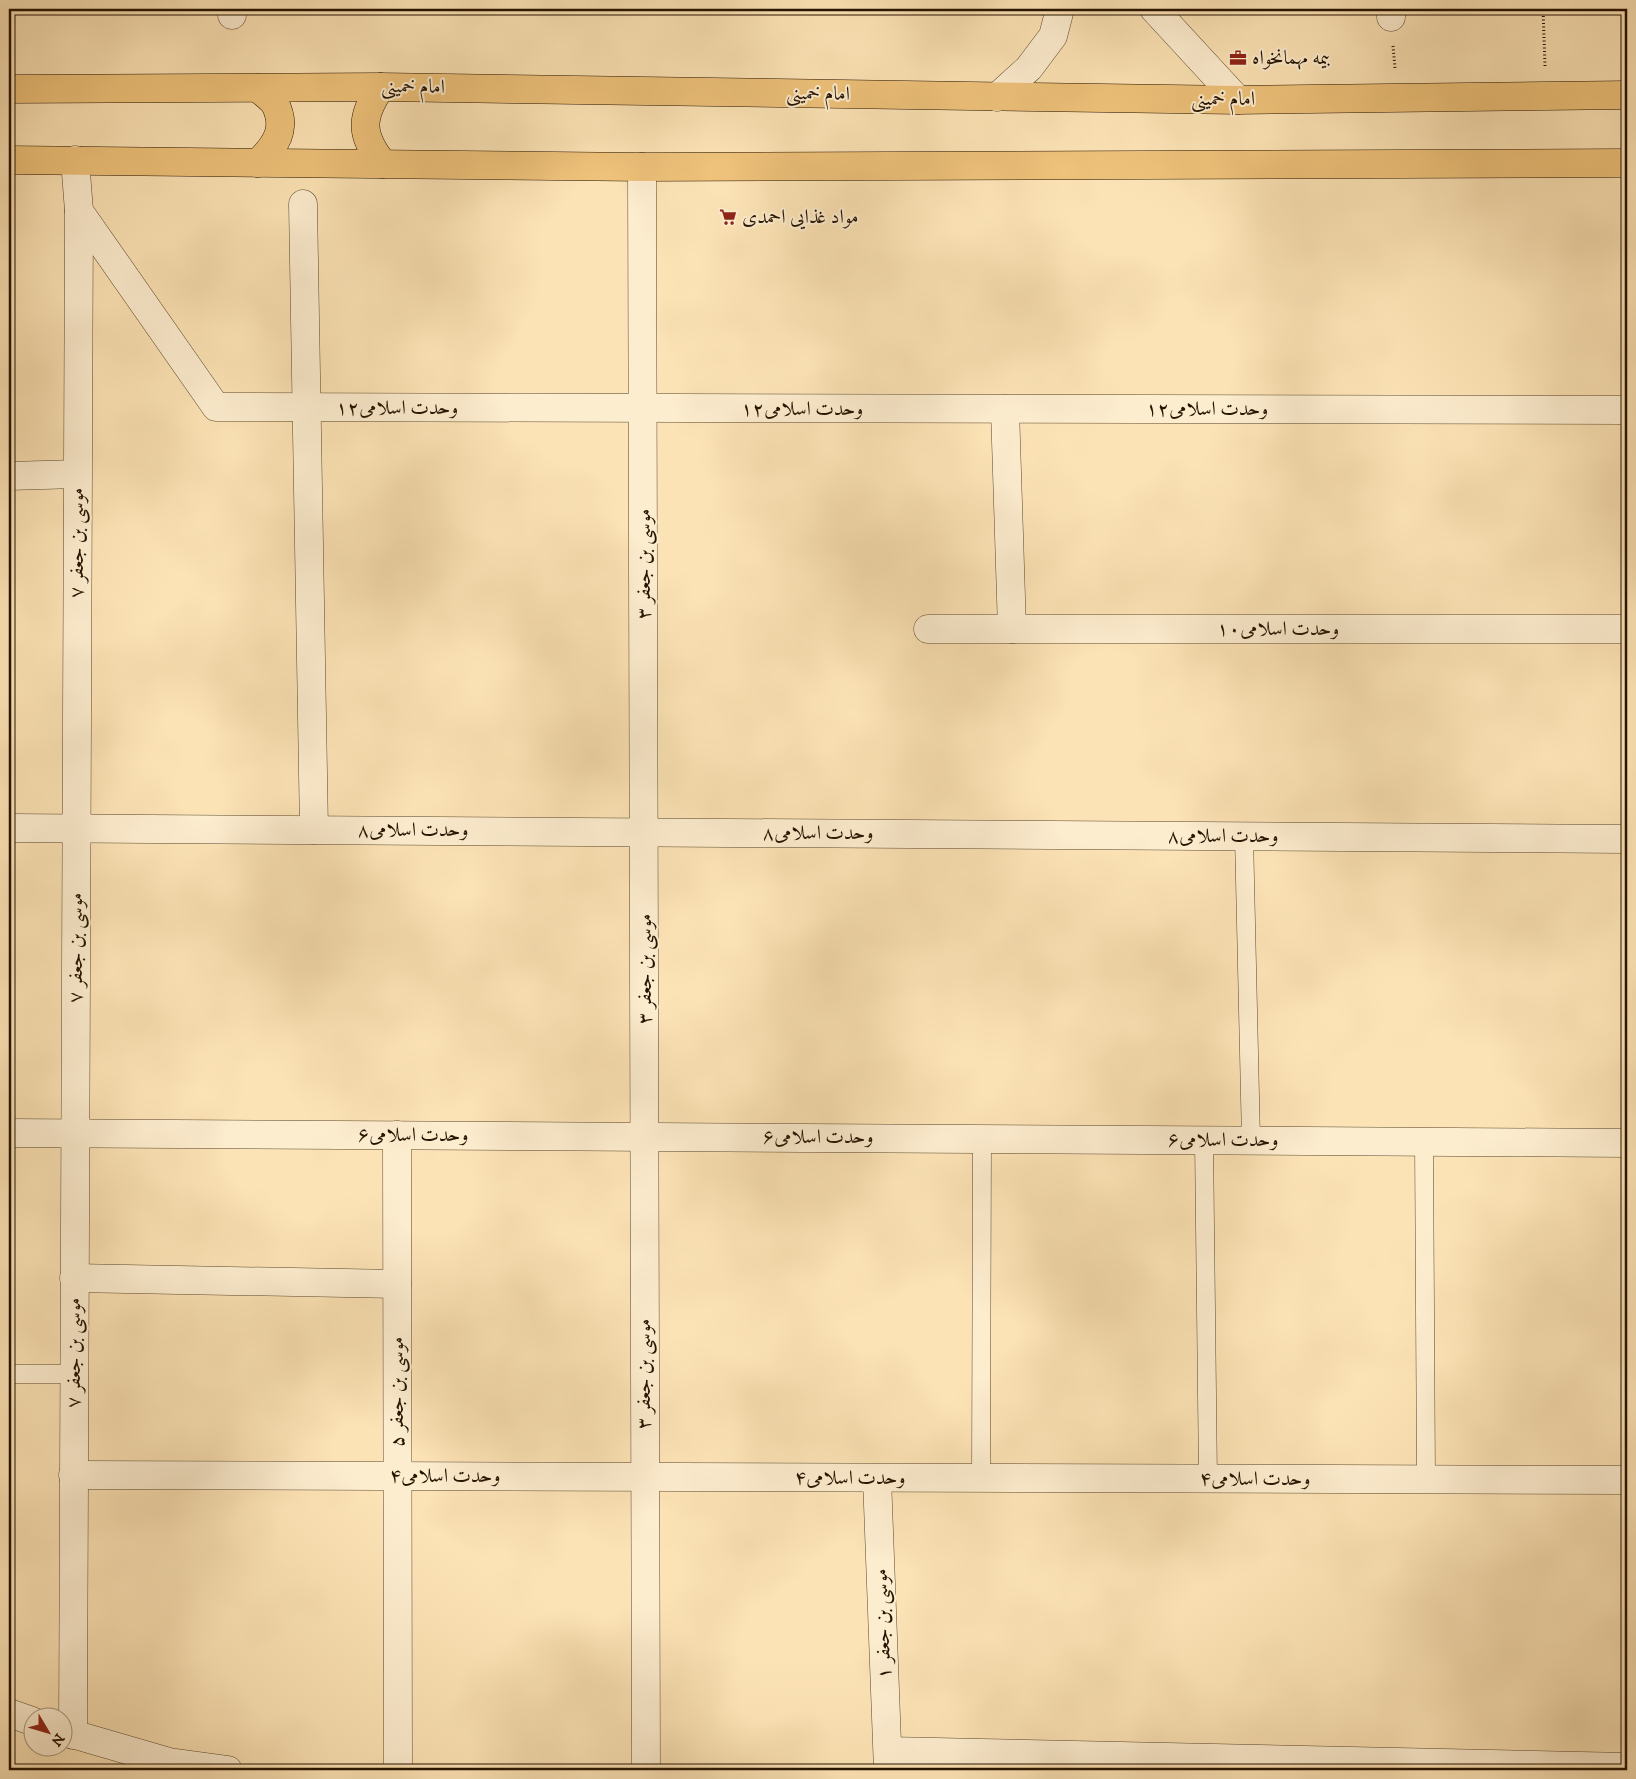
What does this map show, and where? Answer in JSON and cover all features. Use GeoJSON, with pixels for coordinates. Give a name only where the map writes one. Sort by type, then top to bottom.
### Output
{"type":"FeatureCollection","features":[{"type":"Feature","properties":{"kind":"main road","name":"امام خمینی"},"geometry":{"type":"LineString","coordinates":[[9,90],[381,87],[1238,100],[1627,95]]}},
{"type":"Feature","properties":{"kind":"main road"},"geometry":{"type":"LineString","coordinates":[[381,87],[369,105],[365,126],[370,147],[384,164]]}},
{"type":"Feature","properties":{"kind":"main road"},"geometry":{"type":"LineString","coordinates":[[258,88],[274,104],[281,125],[275,147],[258,163]]}},
{"type":"Feature","properties":{"kind":"main road"},"geometry":{"type":"LineString","coordinates":[[9,160],[642,167],[1627,163]]}},
{"type":"Feature","properties":{"kind":"street"},"geometry":{"type":"LineString","coordinates":[[996,97],[1029,68],[1053,36],[1060,9]]}},
{"type":"Feature","properties":{"kind":"street"},"geometry":{"type":"LineString","coordinates":[[1154,9],[1238,100]]}},
{"type":"Feature","properties":{"kind":"street","name":"موسی بن جعفر ۷"},"geometry":{"type":"LineString","coordinates":[[69,1706],[76,1133],[78,211],[75,160]]}},
{"type":"Feature","properties":{"kind":"street","name":"موسی بن جعفر ۳"},"geometry":{"type":"LineString","coordinates":[[642,167],[646,1770]]}},
{"type":"Feature","properties":{"kind":"street"},"geometry":{"type":"LineString","coordinates":[[303,204],[314,830]]}},
{"type":"Feature","properties":{"kind":"street","name":"وحدت اسلامی۱۲"},"geometry":{"type":"LineString","coordinates":[[78,211],[216,407],[1627,410]]}},
{"type":"Feature","properties":{"kind":"street"},"geometry":{"type":"LineString","coordinates":[[1005,409],[1012,629]]}},
{"type":"Feature","properties":{"kind":"street"},"geometry":{"type":"LineString","coordinates":[[9,476],[77,474]]}},
{"type":"Feature","properties":{"kind":"street","name":"وحدت اسلامی۱۰"},"geometry":{"type":"LineString","coordinates":[[928,629],[1627,629]]}},
{"type":"Feature","properties":{"kind":"street","name":"وحدت اسلامی۸"},"geometry":{"type":"LineString","coordinates":[[9,828],[1627,839]]}},
{"type":"Feature","properties":{"kind":"street","name":"وحدت اسلامی۶"},"geometry":{"type":"LineString","coordinates":[[9,1133],[1627,1143]]}},
{"type":"Feature","properties":{"kind":"street","name":"موسی بن جعفر ۵"},"geometry":{"type":"LineString","coordinates":[[397,1135],[398,1770]]}},
{"type":"Feature","properties":{"kind":"street"},"geometry":{"type":"LineString","coordinates":[[74,1278],[397,1284]]}},
{"type":"Feature","properties":{"kind":"street","name":"وحدت اسلامی۴"},"geometry":{"type":"LineString","coordinates":[[73,1475],[1627,1480]]}},
{"type":"Feature","properties":{"kind":"street","name":"موسی بن جعفر ۱"},"geometry":{"type":"LineString","coordinates":[[878,1478],[888,1761]]}},
{"type":"Feature","properties":{"kind":"street"},"geometry":{"type":"LineString","coordinates":[[9,1713],[22,1718]]}},
{"type":"Feature","properties":{"kind":"street"},"geometry":{"type":"LineString","coordinates":[[72,1734],[168,1766],[228,1770]]}},
{"type":"Feature","properties":{"kind":"street"},"geometry":{"type":"LineString","coordinates":[[888,1761],[1627,1767]]}},
{"type":"Feature","properties":{"kind":"lane"},"geometry":{"type":"LineString","coordinates":[[1244,836],[1251,1140]]}},
{"type":"Feature","properties":{"kind":"lane"},"geometry":{"type":"LineString","coordinates":[[981,1478],[982,1138]]}},
{"type":"Feature","properties":{"kind":"lane"},"geometry":{"type":"LineString","coordinates":[[1204,1140],[1208,1479]]}},
{"type":"Feature","properties":{"kind":"lane"},"geometry":{"type":"LineString","coordinates":[[1424,1141],[1426,1480]]}},
{"type":"Feature","properties":{"kind":"lane"},"geometry":{"type":"LineString","coordinates":[[9,1374],[74,1374]]}},
{"type":"Feature","properties":{"kind":"path"},"geometry":{"type":"LineString","coordinates":[[1543,9],[1546,96]]}},
{"type":"Feature","properties":{"kind":"path"},"geometry":{"type":"LineString","coordinates":[[1391,13],[1398,98]]}},
{"type":"Feature","properties":{"kind":"place","name":"بیمه مهمانخواه"},"geometry":{"type":"Point","coordinates":[1238,58]}},
{"type":"Feature","properties":{"kind":"place","name":"مواد غذایی احمدی"},"geometry":{"type":"Point","coordinates":[728,217]}}]}
